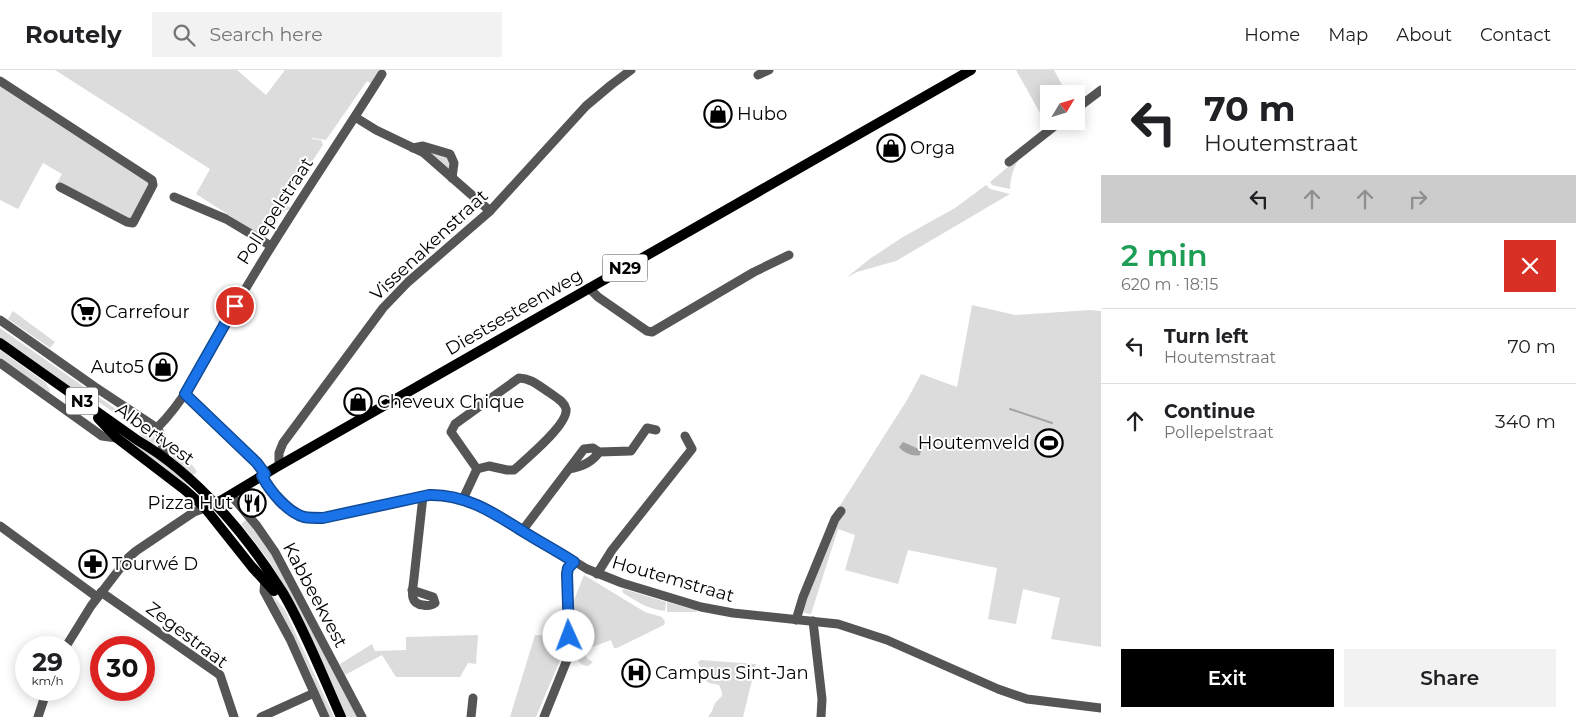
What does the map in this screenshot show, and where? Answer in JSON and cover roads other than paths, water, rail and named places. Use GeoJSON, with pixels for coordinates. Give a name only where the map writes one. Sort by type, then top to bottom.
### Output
{"type":"FeatureCollection","features":[{"type":"Feature","properties":{"kind":"main road","name":"Diestsesteenweg"},"geometry":{"type":"LineString","coordinates":[[205,508],[231,495],[279,465],[970,70]]}},
{"type":"Feature","properties":{"kind":"main road","name":"Albertvest"},"geometry":{"type":"LineString","coordinates":[[0,342],[137,440],[154,450],[196,484],[215,504]]}},
{"type":"Feature","properties":{"kind":"main road","name":"Albertvest"},"geometry":{"type":"LineString","coordinates":[[0,348],[83,407],[117,438],[185,490],[205,508]]}},
{"type":"Feature","properties":{"kind":"main road","name":"Kabbeekvest"},"geometry":{"type":"LineString","coordinates":[[215,504],[260,559],[282,593],[341,717]]}},
{"type":"Feature","properties":{"kind":"main road","name":"Kabbeekvest"},"geometry":{"type":"LineString","coordinates":[[205,508],[286,608],[336,717]]}},
{"type":"Feature","properties":{"kind":"street","name":"Vissenakenstraat"},"geometry":{"type":"LineString","coordinates":[[279,465],[279,453],[283,443],[383,308],[408,282],[490,211],[586,106],[610,84],[631,70]]}},
{"type":"Feature","properties":{"kind":"street"},"geometry":{"type":"LineString","coordinates":[[758,76],[769,70]]}},
{"type":"Feature","properties":{"kind":"street","name":"Pollepelstraat"},"geometry":{"type":"LineString","coordinates":[[159,431],[185,394],[271,246],[382,74]]}},
{"type":"Feature","properties":{"kind":"street"},"geometry":{"type":"LineString","coordinates":[[0,81],[152,180],[153,185],[133,222],[127,222],[60,187]]}},
{"type":"Feature","properties":{"kind":"street"},"geometry":{"type":"LineString","coordinates":[[1085,102],[1101,90]]}},
{"type":"Feature","properties":{"kind":"street"},"geometry":{"type":"LineString","coordinates":[[355,118],[424,153],[490,211]]}},
{"type":"Feature","properties":{"kind":"street"},"geometry":{"type":"LineString","coordinates":[[1009,162],[1049,130]]}},
{"type":"Feature","properties":{"kind":"street"},"geometry":{"type":"LineString","coordinates":[[412,148],[423,146],[450,154],[454,163],[452,178]]}},
{"type":"Feature","properties":{"kind":"street"},"geometry":{"type":"LineString","coordinates":[[174,197],[226,219],[271,246]]}},
{"type":"Feature","properties":{"kind":"street"},"geometry":{"type":"LineString","coordinates":[[588,288],[647,331],[652,332],[754,272],[788,255]]}},
{"type":"Feature","properties":{"kind":"street","name":"Albertvest"},"geometry":{"type":"LineString","coordinates":[[0,320],[159,431]]}},
{"type":"Feature","properties":{"kind":"street","name":"Albertvest"},"geometry":{"type":"LineString","coordinates":[[0,363],[102,436],[117,438]]}},
{"type":"Feature","properties":{"kind":"street"},"geometry":{"type":"LineString","coordinates":[[519,378],[528,378],[561,400],[566,408],[565,417],[559,426],[514,470],[490,466],[477,469],[451,432],[455,424],[519,378]]}},
{"type":"Feature","properties":{"kind":"street"},"geometry":{"type":"LineString","coordinates":[[185,394],[257,463],[263,475]]}},
{"type":"Feature","properties":{"kind":"street"},"geometry":{"type":"LineString","coordinates":[[522,531],[584,449],[593,448],[599,452],[631,451],[647,428],[656,430]]}},
{"type":"Feature","properties":{"kind":"street"},"geometry":{"type":"LineString","coordinates":[[159,431],[165,459]]}},
{"type":"Feature","properties":{"kind":"street"},"geometry":{"type":"LineString","coordinates":[[597,574],[612,550],[692,449],[685,436]]}},
{"type":"Feature","properties":{"kind":"street"},"geometry":{"type":"LineString","coordinates":[[569,470],[580,468],[592,461],[599,452]]}},
{"type":"Feature","properties":{"kind":"street"},"geometry":{"type":"LineString","coordinates":[[463,499],[477,469]]}},
{"type":"Feature","properties":{"kind":"street","name":"Houtemstraat"},"geometry":{"type":"LineString","coordinates":[[263,475],[277,496],[295,513],[310,518],[323,518],[423,496],[438,495],[463,499],[494,512],[522,531],[597,574],[701,607],[750,616],[838,624],[868,633],[998,689],[1027,699],[1101,708]]}},
{"type":"Feature","properties":{"kind":"street","name":"Kabbeekvest"},"geometry":{"type":"LineString","coordinates":[[231,495],[275,552],[362,717]]}},
{"type":"Feature","properties":{"kind":"street"},"geometry":{"type":"LineString","coordinates":[[412,590],[423,496]]}},
{"type":"Feature","properties":{"kind":"street"},"geometry":{"type":"LineString","coordinates":[[73,636],[99,595],[132,554],[194,512],[205,508]]}},
{"type":"Feature","properties":{"kind":"street"},"geometry":{"type":"LineString","coordinates":[[796,620],[803,597],[841,510]]}},
{"type":"Feature","properties":{"kind":"street","name":"Zegestraat"},"geometry":{"type":"LineString","coordinates":[[0,526],[99,595],[220,675],[234,717]]}},
{"type":"Feature","properties":{"kind":"street"},"geometry":{"type":"LineString","coordinates":[[544,717],[569,655],[567,574],[568,568],[574,562]]}},
{"type":"Feature","properties":{"kind":"street","name":"Kabbeekvest"},"geometry":{"type":"LineString","coordinates":[[265,580],[264,591],[290,639],[325,717]]}},
{"type":"Feature","properties":{"kind":"street"},"geometry":{"type":"LineString","coordinates":[[813,621],[822,699],[821,717]]}},
{"type":"Feature","properties":{"kind":"street"},"geometry":{"type":"LineString","coordinates":[[261,717],[314,693]]}},
{"type":"Feature","properties":{"kind":"street"},"geometry":{"type":"LineString","coordinates":[[471,717],[473,698]]}},
{"type":"Feature","properties":{"kind":"street"},"geometry":{"type":"LineString","coordinates":[[38,717],[43,701]]}},
{"type":"Feature","properties":{"kind":"waterway"},"geometry":{"type":"LineString","coordinates":[[1010,409],[1052,423]]}},
{"type":"Feature","properties":{"kind":"place","name":"Hubo"},"geometry":{"type":"Point","coordinates":[718,114]}},
{"type":"Feature","properties":{"kind":"place","name":"Orga"},"geometry":{"type":"Point","coordinates":[891,148]}},
{"type":"Feature","properties":{"kind":"place","name":"Carrefour"},"geometry":{"type":"Point","coordinates":[86,312]}},
{"type":"Feature","properties":{"kind":"place","name":"Auto5"},"geometry":{"type":"Point","coordinates":[163,367]}},
{"type":"Feature","properties":{"kind":"place","name":"Cheveux Chique"},"geometry":{"type":"Point","coordinates":[358,402]}},
{"type":"Feature","properties":{"kind":"place","name":"Houtemveld"},"geometry":{"type":"Point","coordinates":[1049,443]}},
{"type":"Feature","properties":{"kind":"place","name":"Pizza Hut"},"geometry":{"type":"Point","coordinates":[252,503]}},
{"type":"Feature","properties":{"kind":"place","name":"Tourwé D"},"geometry":{"type":"Point","coordinates":[93,564]}},
{"type":"Feature","properties":{"kind":"place","name":"Campus Sint-Jan"},"geometry":{"type":"Point","coordinates":[636,673]}}]}
